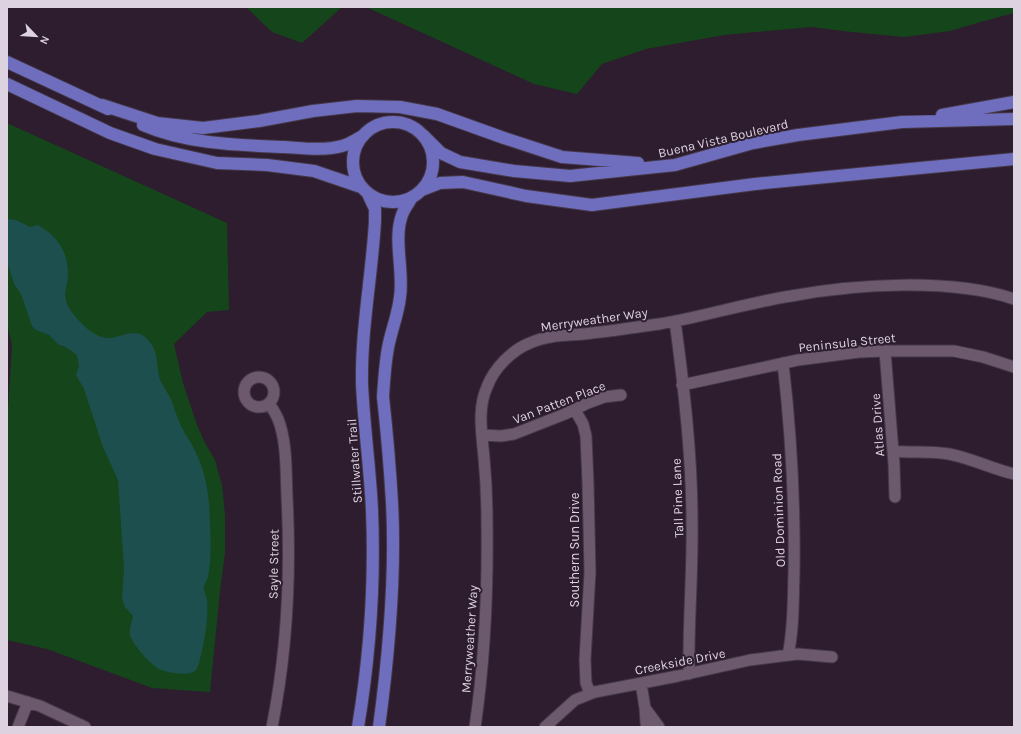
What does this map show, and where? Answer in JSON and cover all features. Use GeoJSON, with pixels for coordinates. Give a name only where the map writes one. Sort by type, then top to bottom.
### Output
{"type":"FeatureCollection","features":[{"type":"Feature","properties":{"kind":"main road","name":"Buena Vista Boulevard"},"geometry":{"type":"LineString","coordinates":[[7,62],[158,132],[194,140],[226,144],[312,149],[342,147],[364,135]]}},
{"type":"Feature","properties":{"kind":"main road"},"geometry":{"type":"LineString","coordinates":[[7,84],[110,133],[155,149],[217,163],[267,165],[314,171],[364,190],[375,198],[386,202],[398,202],[411,199]]}},
{"type":"Feature","properties":{"kind":"main road"},"geometry":{"type":"LineString","coordinates":[[902,122],[1014,102]]}},
{"type":"Feature","properties":{"kind":"main road"},"geometry":{"type":"LineString","coordinates":[[102,105],[157,123],[203,128],[259,121],[313,111],[357,106],[400,107],[437,114],[562,157],[675,165]]}},
{"type":"Feature","properties":{"kind":"main road","name":"Buena Vista Boulevard"},"geometry":{"type":"LineString","coordinates":[[364,190],[355,177],[353,164],[354,152],[359,140],[367,131],[378,125],[390,122],[402,123],[414,128],[441,153],[460,162],[514,171],[570,176],[675,165],[753,144],[798,135],[902,122],[1014,119]]}},
{"type":"Feature","properties":{"kind":"main road","name":"Buena Vista Boulevard"},"geometry":{"type":"LineString","coordinates":[[411,199],[422,190],[429,180],[433,169],[433,157],[430,145],[423,136]]}},
{"type":"Feature","properties":{"kind":"main road","name":"Buena Vista Boulevard"},"geometry":{"type":"LineString","coordinates":[[422,190],[440,183],[462,182],[526,196],[592,205],[755,184],[1014,159]]}},
{"type":"Feature","properties":{"kind":"main road","name":"Stillwater Trail"},"geometry":{"type":"LineString","coordinates":[[358,727],[368,651],[372,579],[372,510],[369,453],[362,383],[365,323],[375,208],[364,190]]}},
{"type":"Feature","properties":{"kind":"main road"},"geometry":{"type":"LineString","coordinates":[[379,727],[389,642],[392,596],[392,504],[383,397],[384,380],[388,348],[400,297],[401,270],[398,227],[402,214],[411,199]]}},
{"type":"Feature","properties":{"kind":"street","name":"Merryweather Way"},"geometry":{"type":"LineString","coordinates":[[475,727],[483,663],[488,580],[487,495],[481,419],[482,402],[487,386],[496,370],[506,360],[528,343],[543,338],[600,333],[675,321],[792,295],[866,287],[903,286],[953,287],[986,292],[1014,299]]}},
{"type":"Feature","properties":{"kind":"street","name":"Tall Pine Lane"},"geometry":{"type":"LineString","coordinates":[[675,321],[691,478],[692,521],[689,674]]}},
{"type":"Feature","properties":{"kind":"street","name":"Atlas Drive"},"geometry":{"type":"LineString","coordinates":[[885,351],[895,497]]}},
{"type":"Feature","properties":{"kind":"street","name":"Peninsula Street"},"geometry":{"type":"LineString","coordinates":[[682,385],[783,363],[859,352],[954,351],[983,357],[1014,367]]}},
{"type":"Feature","properties":{"kind":"street","name":"Old Dominion Road"},"geometry":{"type":"LineString","coordinates":[[783,363],[790,452],[794,543],[792,631],[788,655]]}},
{"type":"Feature","properties":{"kind":"street","name":"Van Patten Place"},"geometry":{"type":"LineString","coordinates":[[482,435],[501,436],[514,434],[604,397],[621,395]]}},
{"type":"Feature","properties":{"kind":"street","name":"Sayle Street"},"geometry":{"type":"LineString","coordinates":[[269,403],[278,418],[281,429],[284,452],[288,525],[287,607],[282,662],[272,727]]}},
{"type":"Feature","properties":{"kind":"street","name":"Southern Sun Drive"},"geometry":{"type":"LineString","coordinates":[[575,410],[583,424],[588,467],[590,572],[585,660],[586,683],[590,693]]}},
{"type":"Feature","properties":{"kind":"street"},"geometry":{"type":"LineString","coordinates":[[893,451],[948,454],[1014,474]]}},
{"type":"Feature","properties":{"kind":"street","name":"Creekside Drive"},"geometry":{"type":"LineString","coordinates":[[545,727],[575,700],[590,693],[689,674],[750,660],[798,654],[832,657]]}},
{"type":"Feature","properties":{"kind":"street"},"geometry":{"type":"LineString","coordinates":[[641,683],[647,727]]}},
{"type":"Feature","properties":{"kind":"street"},"geometry":{"type":"LineString","coordinates":[[7,696],[40,706],[85,727]]}},
{"type":"Feature","properties":{"kind":"street"},"geometry":{"type":"LineString","coordinates":[[18,727],[28,702]]}},
{"type":"Feature","properties":{"kind":"street"},"geometry":{"type":"LineString","coordinates":[[645,708],[659,727]]}},
{"type":"Feature","properties":{"kind":"green space"},"geometry":{"type":"Polygon","coordinates":[[[246,7],[342,7],[302,43],[272,32],[246,7]]]}},
{"type":"Feature","properties":{"kind":"green space"},"geometry":{"type":"Polygon","coordinates":[[[366,7],[1014,7],[1014,13],[950,31],[904,37],[811,27],[724,35],[646,49],[602,64],[577,94],[534,84],[366,7]]]}},
{"type":"Feature","properties":{"kind":"green space"},"geometry":{"type":"Polygon","coordinates":[[[7,123],[227,223],[229,310],[207,312],[174,344],[183,383],[197,425],[215,460],[222,485],[225,515],[225,553],[210,692],[152,688],[47,649],[7,640],[7,425],[12,345],[7,324],[7,123]]]}},
{"type":"Feature","properties":{"kind":"shaded area"},"geometry":{"type":"Polygon","coordinates":[[[7,219],[16,220],[30,227],[38,225],[51,234],[56,240],[64,252],[68,266],[65,293],[66,302],[71,311],[83,325],[93,333],[109,338],[137,333],[146,338],[154,348],[159,377],[171,399],[181,426],[199,460],[205,478],[208,497],[211,538],[208,577],[204,588],[207,598],[207,622],[199,662],[197,668],[193,672],[181,674],[159,669],[142,654],[134,644],[130,635],[133,616],[125,607],[122,598],[124,569],[118,480],[103,447],[84,389],[76,375],[79,366],[77,355],[64,346],[59,345],[49,335],[36,330],[32,326],[21,294],[14,284],[7,262],[7,219]]]}}]}
